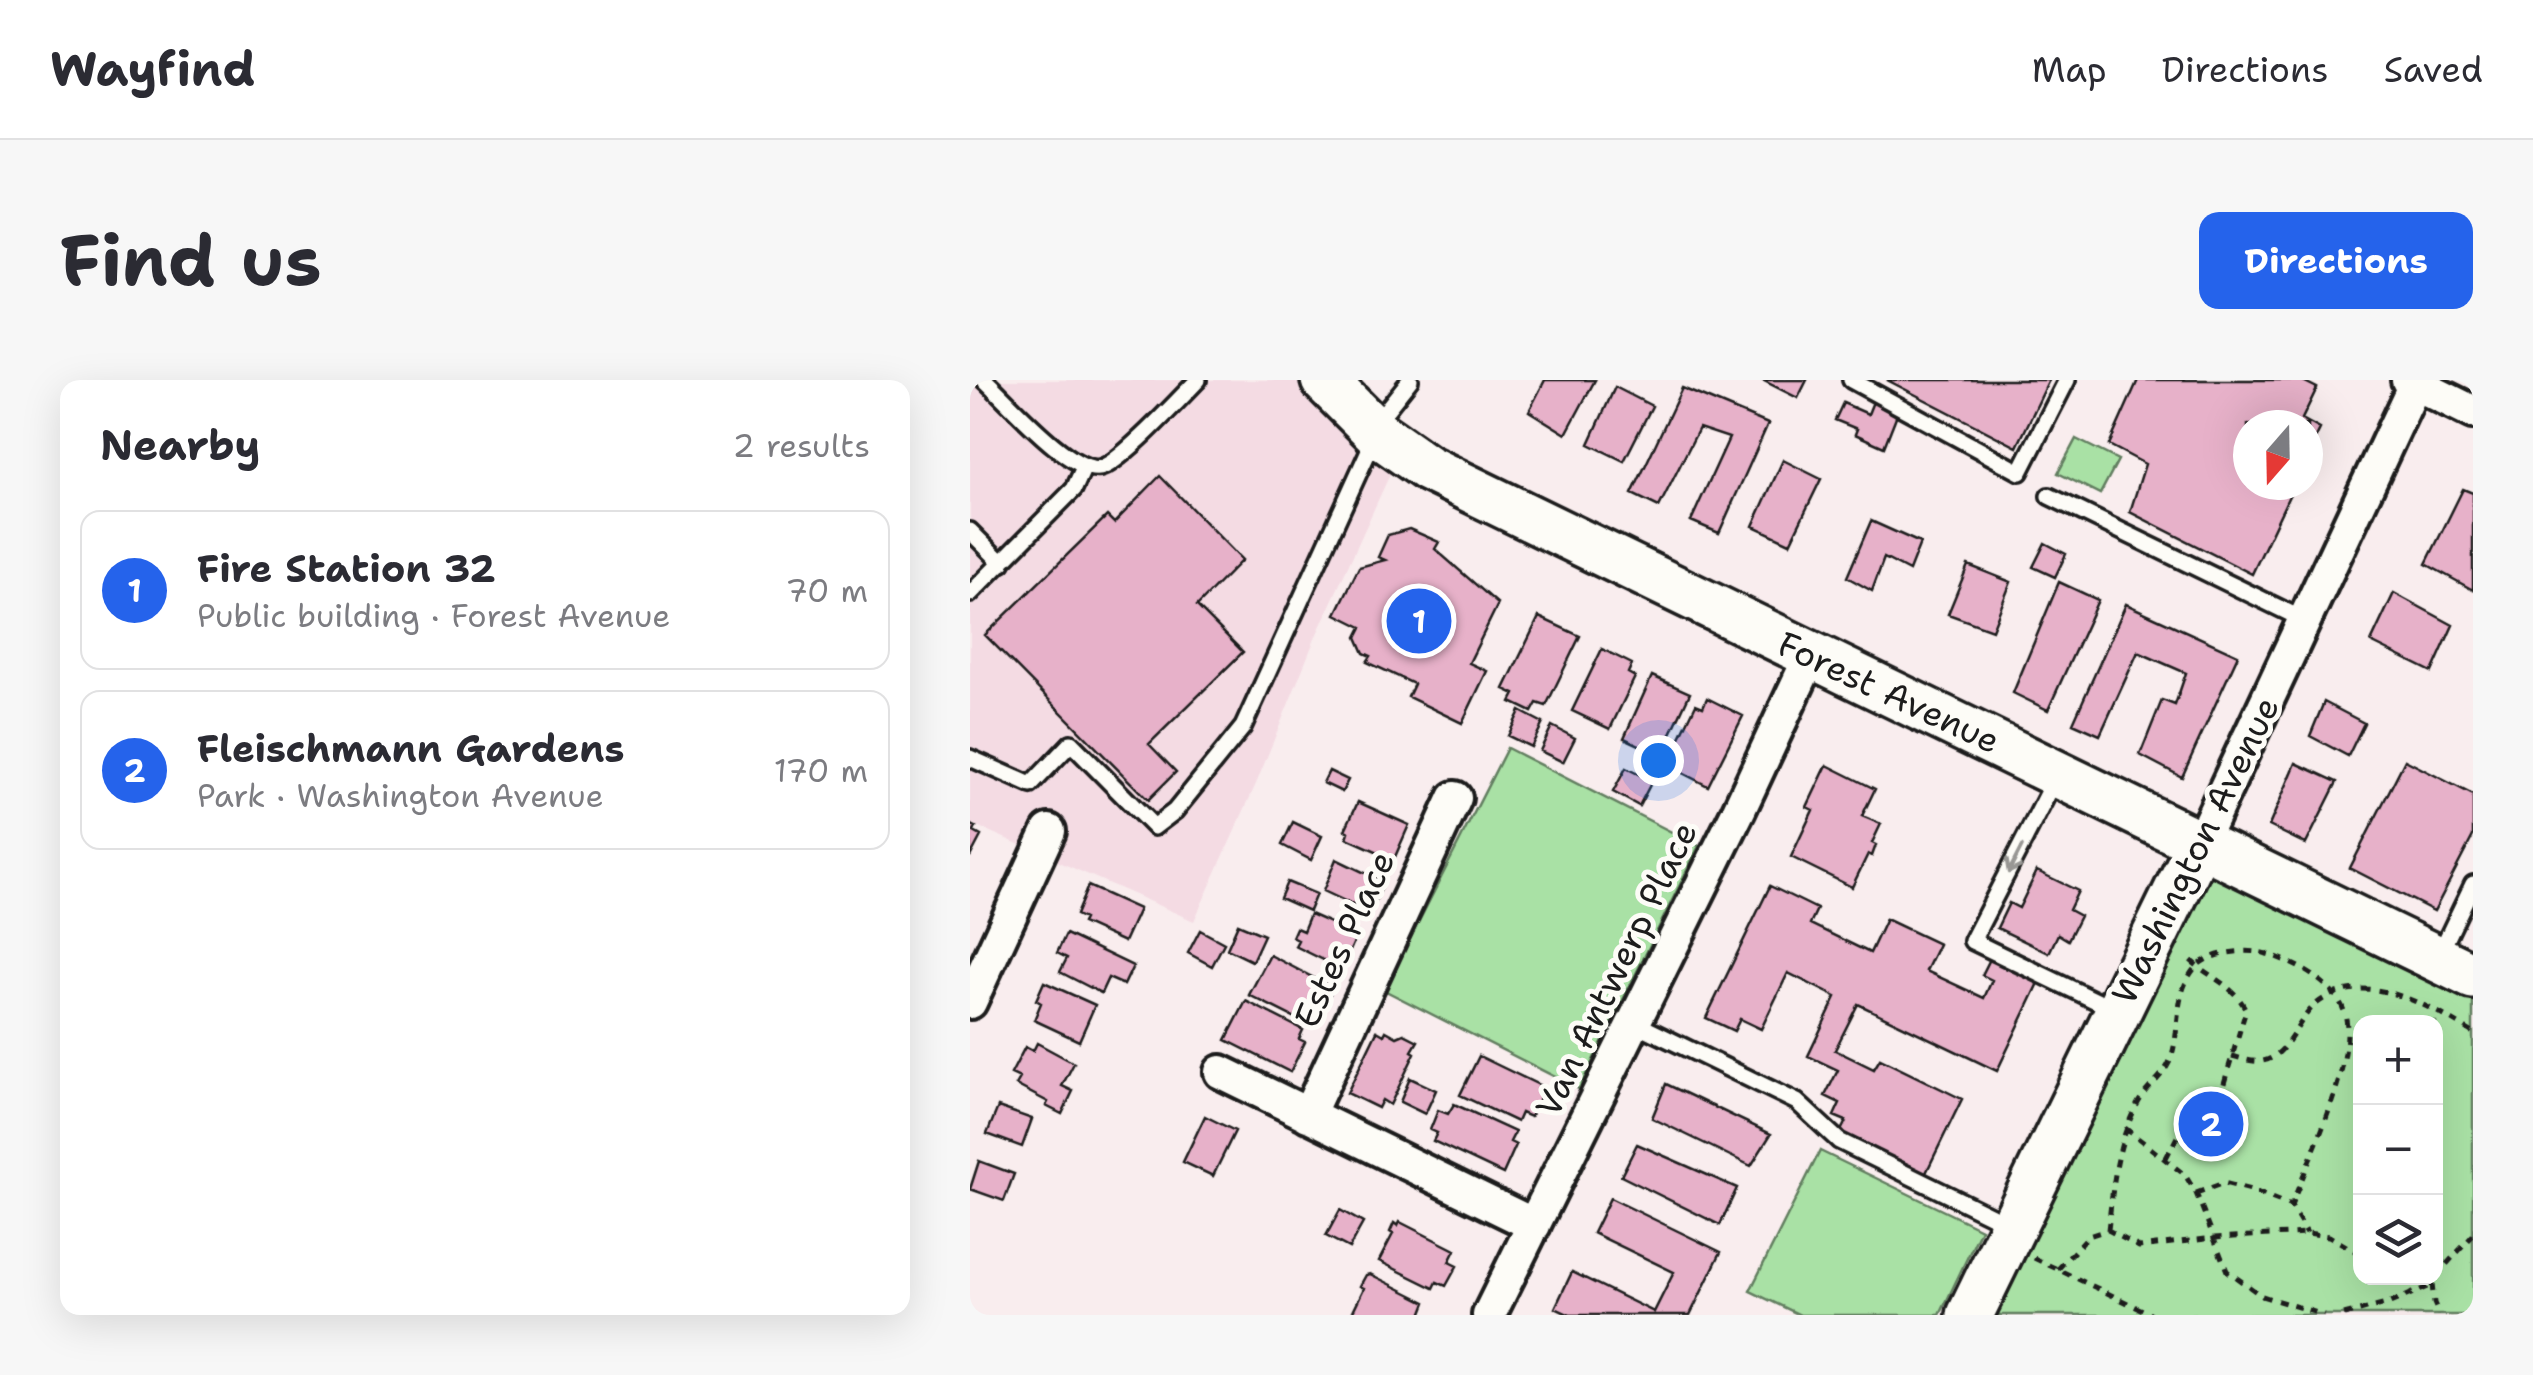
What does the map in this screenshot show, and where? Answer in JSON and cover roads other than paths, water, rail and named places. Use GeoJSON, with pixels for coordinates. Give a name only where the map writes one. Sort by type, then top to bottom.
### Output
{"type":"FeatureCollection","features":[{"type":"Feature","properties":{"kind":"street","name":"Forest Avenue"},"geometry":{"type":"LineString","coordinates":[[1324,380],[1374,431],[1428,468],[2455,967]]}},
{"type":"Feature","properties":{"kind":"street"},"geometry":{"type":"LineString","coordinates":[[2411,382],[2473,412]]}},
{"type":"Feature","properties":{"kind":"street","name":"Washington Avenue"},"geometry":{"type":"LineString","coordinates":[[1970,1315],[2200,841],[2411,382]]}},
{"type":"Feature","properties":{"kind":"street","name":"Van Antwerp Place"},"geometry":{"type":"LineString","coordinates":[[1490,1315],[1811,655]]}},
{"type":"Feature","properties":{"kind":"street","name":"Estes Place"},"geometry":{"type":"LineString","coordinates":[[1308,1115],[1455,798]]}},
{"type":"Feature","properties":{"kind":"street"},"geometry":{"type":"LineString","coordinates":[[970,1002],[1049,831]]}},
{"type":"Feature","properties":{"kind":"street"},"geometry":{"type":"LineString","coordinates":[[1220,1072],[1534,1225]]}},
{"type":"Feature","properties":{"kind":"lane"},"geometry":{"type":"LineString","coordinates":[[986,380],[1072,462],[1095,469],[1113,462],[1198,380]]}},
{"type":"Feature","properties":{"kind":"lane"},"geometry":{"type":"LineString","coordinates":[[970,758],[1031,785],[1071,743],[1154,827],[1175,811],[1243,727],[1374,431],[1410,380]]}},
{"type":"Feature","properties":{"kind":"lane"},"geometry":{"type":"LineString","coordinates":[[1851,380],[2020,472],[2067,380]]}},
{"type":"Feature","properties":{"kind":"lane"},"geometry":{"type":"LineString","coordinates":[[970,594],[1074,489],[1084,466]]}},
{"type":"Feature","properties":{"kind":"lane"},"geometry":{"type":"LineString","coordinates":[[2049,496],[2304,620]]}},
{"type":"Feature","properties":{"kind":"lane"},"geometry":{"type":"LineString","coordinates":[[970,532],[1002,563]]}},
{"type":"Feature","properties":{"kind":"lane"},"geometry":{"type":"LineString","coordinates":[[2059,773],[1972,941],[2118,1012]]}},
{"type":"Feature","properties":{"kind":"lane"},"geometry":{"type":"LineString","coordinates":[[2455,967],[2473,884]]}},
{"type":"Feature","properties":{"kind":"lane"},"geometry":{"type":"LineString","coordinates":[[1635,1023],[1797,1102],[1839,1141],[2009,1235]]}},
{"type":"Feature","properties":{"kind":"place","name":"Fire Station 32"},"geometry":{"type":"Point","coordinates":[1419,621]}},
{"type":"Feature","properties":{"kind":"place","name":"Fleischmann Gardens"},"geometry":{"type":"Point","coordinates":[2211,1124]}}]}
